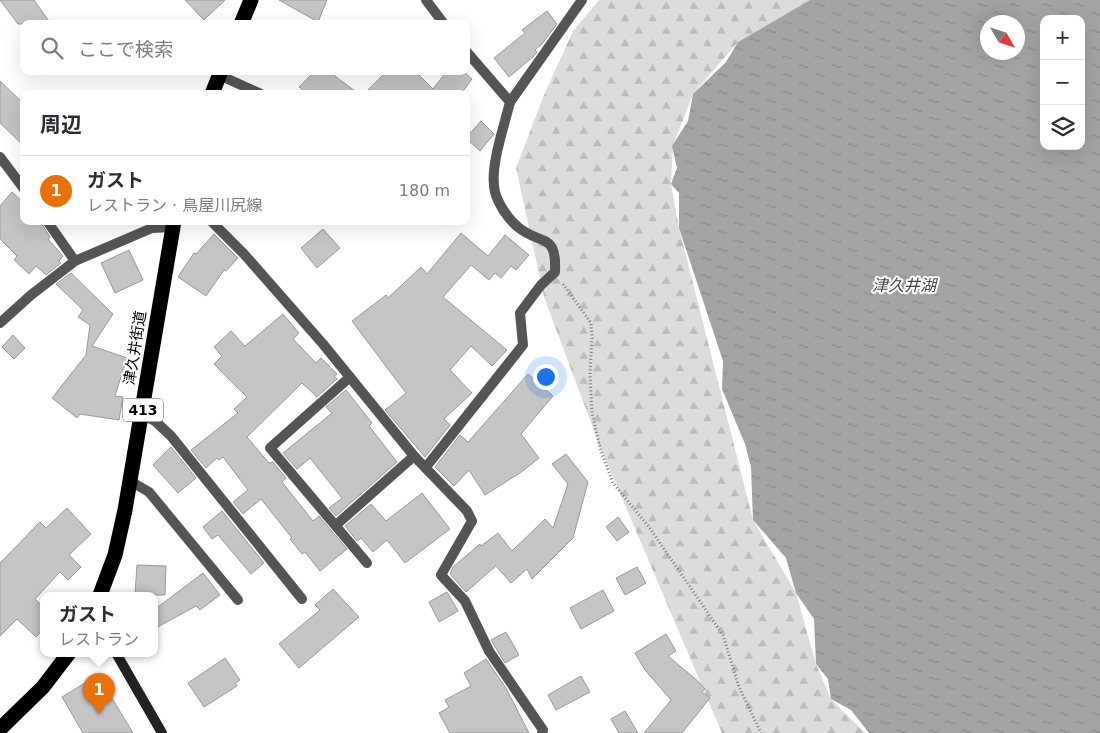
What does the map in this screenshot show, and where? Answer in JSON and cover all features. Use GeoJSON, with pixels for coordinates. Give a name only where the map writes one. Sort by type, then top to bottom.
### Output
{"type":"FeatureCollection","features":[{"type":"Feature","properties":{"kind":"highway"},"geometry":{"type":"LineString","coordinates":[[243,20],[251,0]]}},
{"type":"Feature","properties":{"kind":"highway"},"geometry":{"type":"LineString","coordinates":[[214,90],[219,75]]}},
{"type":"Feature","properties":{"kind":"highway","name":"津久井街道"},"geometry":{"type":"LineString","coordinates":[[101,592],[118,542],[130,481],[173,225]]}},
{"type":"Feature","properties":{"kind":"highway"},"geometry":{"type":"LineString","coordinates":[[3,722],[43,687],[66,657]]}},
{"type":"Feature","properties":{"kind":"main road"},"geometry":{"type":"LineString","coordinates":[[118,657],[162,733]]}},
{"type":"Feature","properties":{"kind":"street"},"geometry":{"type":"LineString","coordinates":[[426,0],[441,20]]}},
{"type":"Feature","properties":{"kind":"street"},"geometry":{"type":"LineString","coordinates":[[426,467],[523,345],[520,313],[541,285],[555,272],[555,256],[550,245],[519,228],[508,216],[495,192],[495,169],[510,102],[582,0]]}},
{"type":"Feature","properties":{"kind":"street"},"geometry":{"type":"LineString","coordinates":[[470,56],[510,102]]}},
{"type":"Feature","properties":{"kind":"street"},"geometry":{"type":"LineString","coordinates":[[224,75],[253,90]]}},
{"type":"Feature","properties":{"kind":"street"},"geometry":{"type":"LineString","coordinates":[[2,164],[20,184]]}},
{"type":"Feature","properties":{"kind":"street"},"geometry":{"type":"LineString","coordinates":[[50,225],[75,261]]}},
{"type":"Feature","properties":{"kind":"street"},"geometry":{"type":"LineString","coordinates":[[0,324],[31,295],[75,261],[152,228],[168,225]]}},
{"type":"Feature","properties":{"kind":"street"},"geometry":{"type":"LineString","coordinates":[[215,225],[244,254],[350,377],[414,456],[467,511],[472,521],[441,575],[465,601],[489,651],[543,730],[542,733]]}},
{"type":"Feature","properties":{"kind":"street"},"geometry":{"type":"LineString","coordinates":[[350,377],[270,448],[367,563]]}},
{"type":"Feature","properties":{"kind":"street"},"geometry":{"type":"LineString","coordinates":[[142,415],[155,421],[171,436],[302,599]]}},
{"type":"Feature","properties":{"kind":"street"},"geometry":{"type":"LineString","coordinates":[[336,525],[414,456]]}},
{"type":"Feature","properties":{"kind":"street"},"geometry":{"type":"LineString","coordinates":[[130,481],[149,492],[238,600]]}},
{"type":"Feature","properties":{"kind":"path"},"geometry":{"type":"LineString","coordinates":[[555,272],[591,323],[590,374],[592,414],[600,448],[613,483],[649,527],[722,635],[739,687],[761,733]]}},
{"type":"Feature","properties":{"kind":"green space"},"geometry":{"type":"Polygon","coordinates":[[[599,0],[810,0],[738,42],[693,94],[673,146],[671,184],[679,228],[753,520],[796,593],[816,664],[831,699],[865,733],[722,733],[599,444],[544,297],[516,168],[544,95],[573,31],[599,0]]]}},
{"type":"Feature","properties":{"kind":"water","name":"津久井湖"},"geometry":{"type":"Polygon","coordinates":[[[810,0],[1100,0],[1100,733],[869,733],[851,710],[831,699],[828,679],[816,664],[814,619],[796,593],[786,558],[753,520],[751,467],[745,444],[722,389],[723,361],[679,228],[679,193],[671,184],[677,168],[672,146],[688,121],[693,94],[726,62],[738,42],[810,0]]]}},
{"type":"Feature","properties":{"kind":"building"},"geometry":{"type":"Polygon","coordinates":[[[0,0],[34,0],[48,20],[20,20],[20,24],[18,24],[0,0]]]}},
{"type":"Feature","properties":{"kind":"building"},"geometry":{"type":"Polygon","coordinates":[[[185,0],[225,0],[204,20],[185,0]]]}},
{"type":"Feature","properties":{"kind":"building"},"geometry":{"type":"Polygon","coordinates":[[[279,0],[327,0],[319,20],[314,20],[279,0]]]}},
{"type":"Feature","properties":{"kind":"building"},"geometry":{"type":"Polygon","coordinates":[[[547,11],[557,24],[535,50],[537,52],[534,56],[509,77],[494,58],[525,33],[522,30],[547,11]]]}},
{"type":"Feature","properties":{"kind":"building"},"geometry":{"type":"Polygon","coordinates":[[[311,75],[333,75],[354,90],[303,90],[299,87],[311,75]]]}},
{"type":"Feature","properties":{"kind":"building"},"geometry":{"type":"Polygon","coordinates":[[[383,75],[419,75],[433,89],[444,75],[468,75],[472,79],[464,90],[368,90],[383,75]]]}},
{"type":"Feature","properties":{"kind":"building"},"geometry":{"type":"Polygon","coordinates":[[[0,81],[20,100],[20,142],[0,123],[0,81]]]}},
{"type":"Feature","properties":{"kind":"building"},"geometry":{"type":"Polygon","coordinates":[[[481,121],[494,134],[480,151],[470,142],[470,133],[481,121]]]}},
{"type":"Feature","properties":{"kind":"building"},"geometry":{"type":"Polygon","coordinates":[[[12,192],[20,199],[20,225],[42,225],[50,237],[48,239],[63,256],[59,261],[61,263],[46,275],[36,266],[29,274],[14,260],[17,256],[0,239],[0,206],[12,192]]]}},
{"type":"Feature","properties":{"kind":"building"},"geometry":{"type":"Polygon","coordinates":[[[323,229],[340,248],[317,268],[301,248],[323,229]]]}},
{"type":"Feature","properties":{"kind":"building"},"geometry":{"type":"Polygon","coordinates":[[[461,233],[488,256],[505,235],[529,255],[516,270],[511,266],[501,278],[495,273],[489,280],[471,265],[443,297],[507,350],[492,366],[471,346],[450,370],[472,393],[444,419],[450,425],[425,457],[385,410],[406,393],[352,321],[386,295],[388,298],[421,267],[427,274],[461,233]]]}},
{"type":"Feature","properties":{"kind":"building"},"geometry":{"type":"Polygon","coordinates":[[[214,234],[238,258],[226,271],[224,270],[206,296],[178,277],[194,253],[196,254],[214,234]]]}},
{"type":"Feature","properties":{"kind":"building"},"geometry":{"type":"Polygon","coordinates":[[[129,250],[143,280],[115,293],[101,263],[129,250]]]}},
{"type":"Feature","properties":{"kind":"building"},"geometry":{"type":"Polygon","coordinates":[[[71,273],[113,314],[92,346],[127,358],[115,396],[123,397],[119,420],[80,414],[77,418],[52,398],[86,355],[90,325],[78,317],[83,310],[56,284],[71,273]]]}},
{"type":"Feature","properties":{"kind":"building"},"geometry":{"type":"Polygon","coordinates":[[[283,314],[299,333],[293,339],[316,363],[321,358],[337,374],[334,376],[337,379],[317,397],[302,383],[247,437],[269,463],[273,462],[286,478],[282,482],[313,521],[319,516],[347,549],[320,571],[305,552],[302,554],[290,539],[292,538],[261,499],[243,514],[233,502],[248,490],[223,457],[219,460],[217,458],[206,468],[191,450],[238,413],[234,409],[247,397],[214,364],[222,356],[214,347],[231,331],[245,346],[283,314]]]}},
{"type":"Feature","properties":{"kind":"building"},"geometry":{"type":"Polygon","coordinates":[[[13,335],[25,348],[14,359],[2,347],[13,335]]]}},
{"type":"Feature","properties":{"kind":"building"},"geometry":{"type":"Polygon","coordinates":[[[528,374],[553,396],[521,434],[539,458],[520,473],[485,495],[469,470],[454,486],[435,467],[460,435],[468,442],[528,374]]]}},
{"type":"Feature","properties":{"kind":"building"},"geometry":{"type":"Polygon","coordinates":[[[346,390],[372,423],[369,426],[397,462],[336,516],[329,508],[342,498],[310,458],[297,469],[283,453],[332,413],[326,407],[346,390]]]}},
{"type":"Feature","properties":{"kind":"building"},"geometry":{"type":"Polygon","coordinates":[[[171,447],[196,478],[178,493],[153,465],[171,447]]]}},
{"type":"Feature","properties":{"kind":"building"},"geometry":{"type":"Polygon","coordinates":[[[566,454],[588,482],[573,538],[532,579],[527,569],[511,583],[496,566],[466,592],[450,574],[453,567],[480,544],[481,546],[498,533],[512,551],[545,519],[553,528],[568,484],[552,464],[566,454]]]}},
{"type":"Feature","properties":{"kind":"building"},"geometry":{"type":"Polygon","coordinates":[[[422,493],[450,529],[405,563],[387,540],[373,552],[361,538],[357,541],[345,526],[371,504],[386,521],[422,493]]]}},
{"type":"Feature","properties":{"kind":"building"},"geometry":{"type":"Polygon","coordinates":[[[67,508],[91,534],[69,555],[81,567],[68,580],[60,572],[35,599],[40,604],[40,632],[36,637],[17,619],[0,636],[0,563],[40,522],[46,528],[67,508]]]}},
{"type":"Feature","properties":{"kind":"building"},"geometry":{"type":"Polygon","coordinates":[[[222,511],[264,563],[251,574],[218,535],[212,539],[203,527],[222,511]]]}},
{"type":"Feature","properties":{"kind":"building"},"geometry":{"type":"Polygon","coordinates":[[[618,517],[629,532],[617,541],[606,527],[618,517]]]}},
{"type":"Feature","properties":{"kind":"building"},"geometry":{"type":"Polygon","coordinates":[[[137,565],[166,566],[165,595],[158,595],[158,592],[135,592],[137,565]]]}},
{"type":"Feature","properties":{"kind":"building"},"geometry":{"type":"Polygon","coordinates":[[[637,567],[646,583],[625,595],[616,578],[637,567]]]}},
{"type":"Feature","properties":{"kind":"building"},"geometry":{"type":"Polygon","coordinates":[[[203,573],[220,595],[200,610],[196,606],[158,627],[158,607],[203,573]]]}},
{"type":"Feature","properties":{"kind":"building"},"geometry":{"type":"Polygon","coordinates":[[[333,589],[359,617],[299,668],[279,644],[320,610],[315,605],[333,589]]]}},
{"type":"Feature","properties":{"kind":"building"},"geometry":{"type":"Polygon","coordinates":[[[603,590],[614,611],[581,629],[570,608],[603,590]]]}},
{"type":"Feature","properties":{"kind":"building"},"geometry":{"type":"Polygon","coordinates":[[[447,592],[458,611],[439,622],[429,602],[447,592]]]}},
{"type":"Feature","properties":{"kind":"building"},"geometry":{"type":"Polygon","coordinates":[[[506,632],[519,655],[505,663],[491,640],[506,632]]]}},
{"type":"Feature","properties":{"kind":"building"},"geometry":{"type":"Polygon","coordinates":[[[666,634],[676,651],[668,656],[699,682],[705,689],[702,692],[710,698],[682,733],[644,733],[671,700],[645,670],[635,653],[666,634]]]}},
{"type":"Feature","properties":{"kind":"building"},"geometry":{"type":"Polygon","coordinates":[[[225,658],[240,680],[235,683],[237,686],[204,707],[188,683],[225,658]]]}},
{"type":"Feature","properties":{"kind":"building"},"geometry":{"type":"Polygon","coordinates":[[[486,659],[506,688],[529,733],[450,733],[439,713],[449,707],[445,700],[471,686],[464,673],[486,659]]]}},
{"type":"Feature","properties":{"kind":"building"},"geometry":{"type":"Polygon","coordinates":[[[98,675],[133,733],[83,733],[62,697],[98,675]]]}},
{"type":"Feature","properties":{"kind":"building"},"geometry":{"type":"Polygon","coordinates":[[[581,676],[590,692],[556,710],[548,695],[581,676]]]}},
{"type":"Feature","properties":{"kind":"building"},"geometry":{"type":"Polygon","coordinates":[[[625,711],[638,733],[619,733],[611,719],[625,711]]]}},
{"type":"Feature","properties":{"kind":"place","name":"ガスト"},"geometry":{"type":"Point","coordinates":[99,714]}}]}
